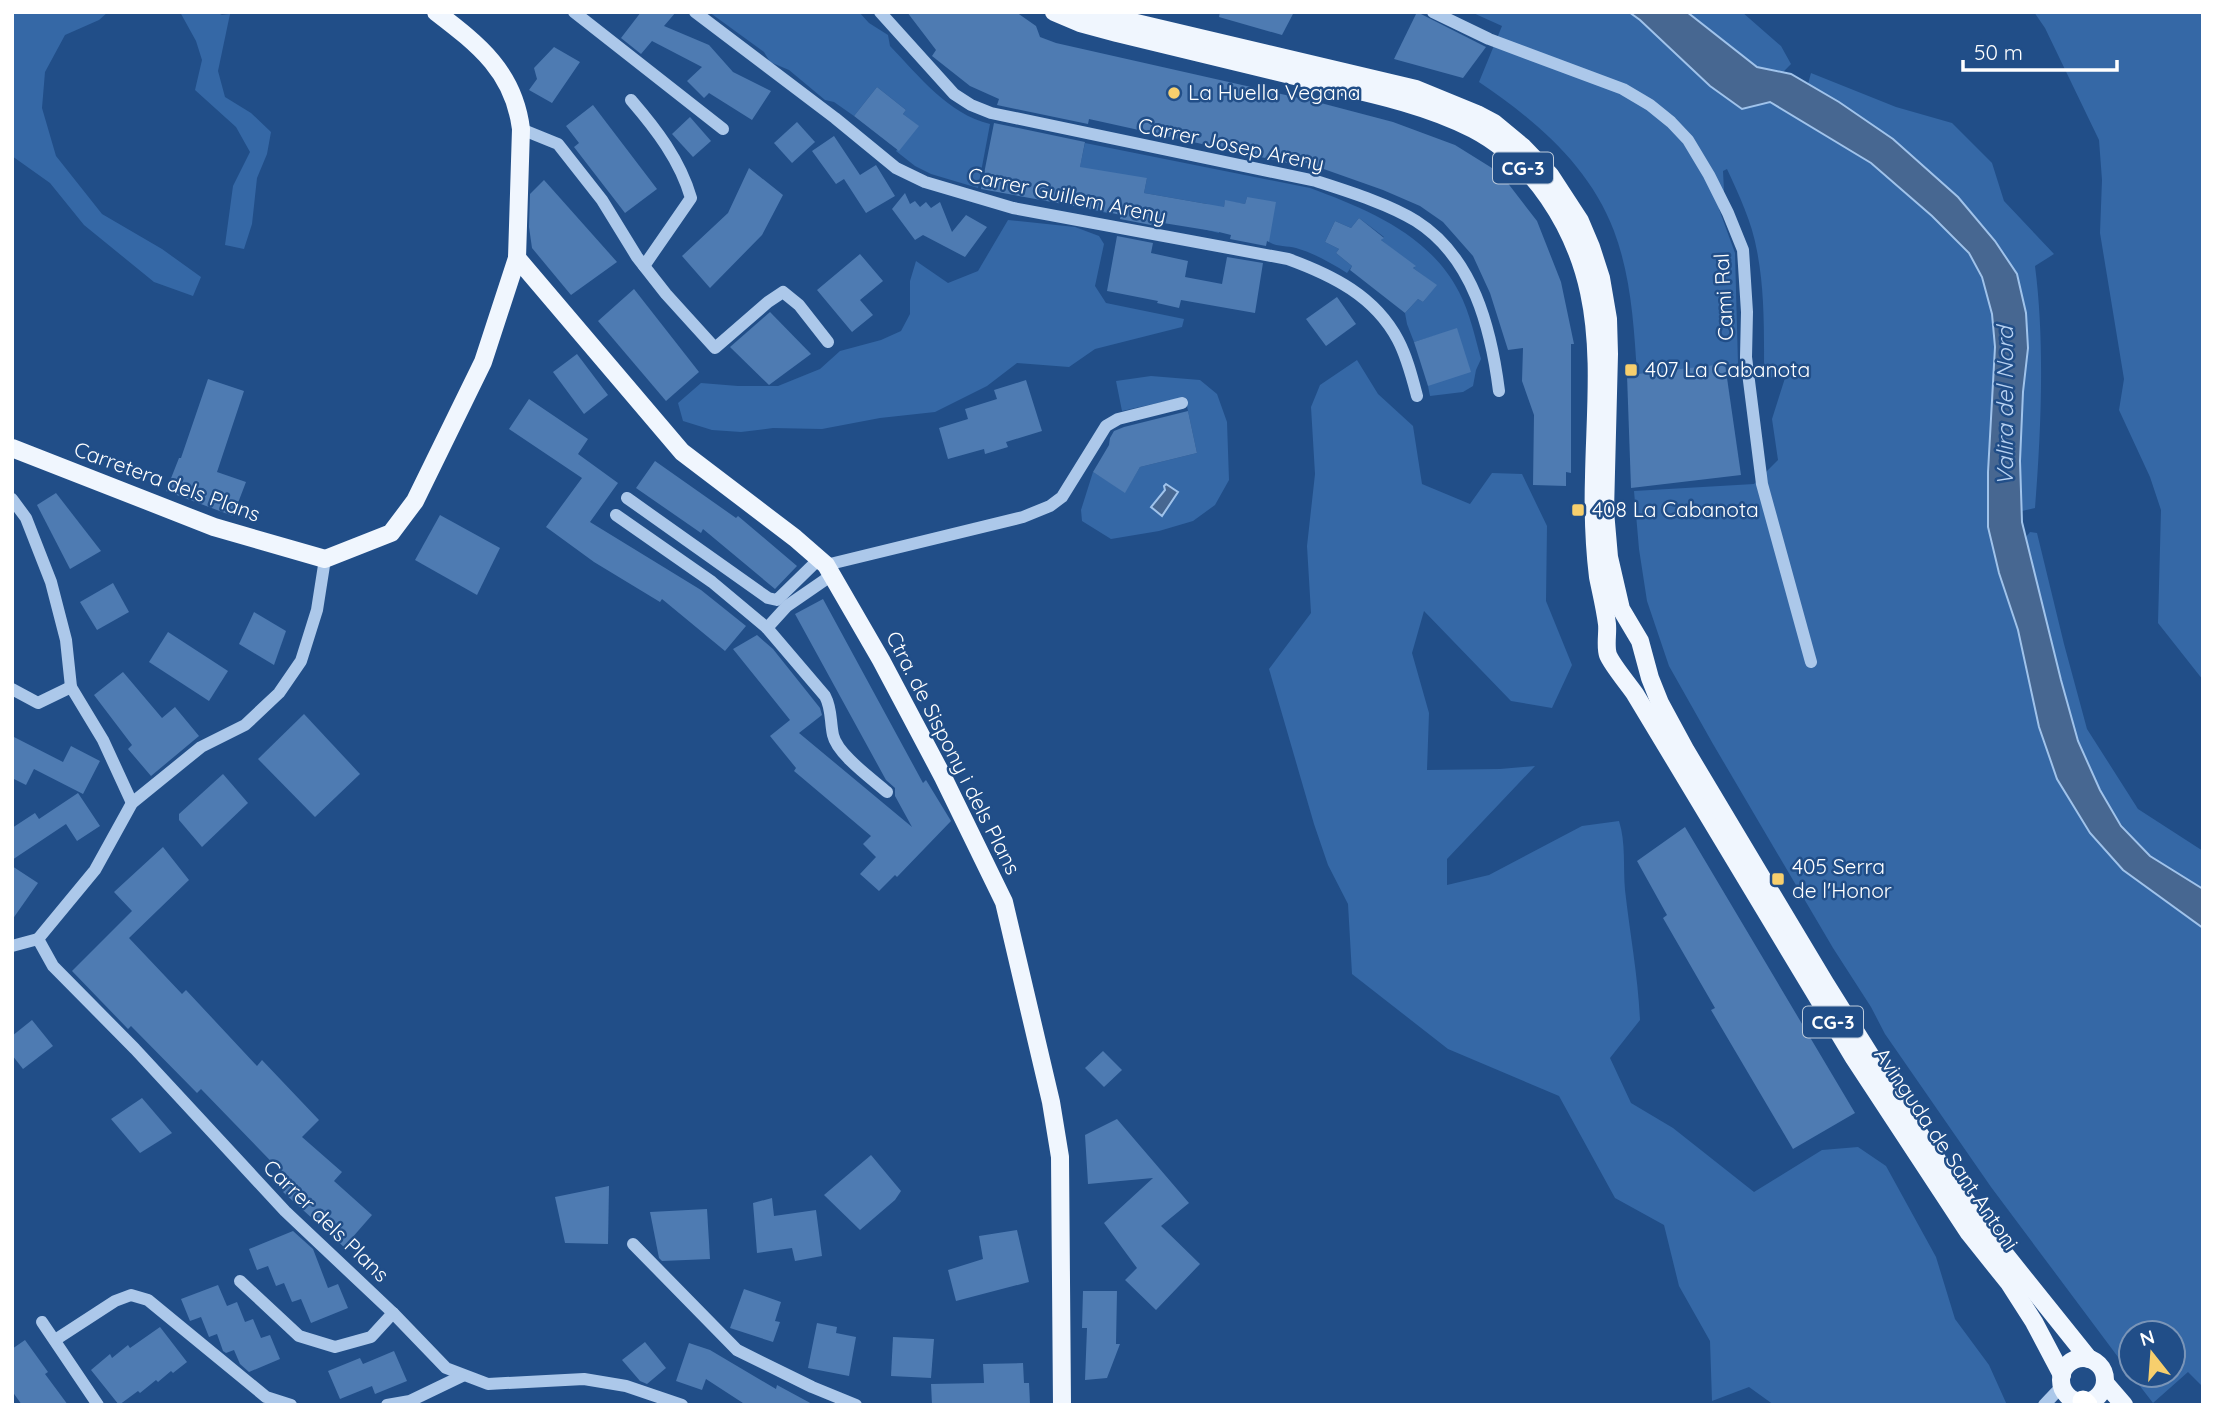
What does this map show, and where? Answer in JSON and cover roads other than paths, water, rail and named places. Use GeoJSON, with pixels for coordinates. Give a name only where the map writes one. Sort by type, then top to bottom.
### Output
{"type":"FeatureCollection","features":[{"type":"Feature","properties":{"kind":"main road"},"geometry":{"type":"LineString","coordinates":[[325,559],[391,533],[415,501],[483,362],[517,258],[521,129],[518,108],[500,71],[482,51],[436,12]]}},
{"type":"Feature","properties":{"kind":"main road","name":"CG-3"},"geometry":{"type":"LineString","coordinates":[[1054,12],[1080,23],[1117,33],[1431,111],[1474,130],[1499,146],[1526,171],[1555,209],[1570,237],[1589,294],[1595,336],[1594,502],[1598,576],[1611,655]]}},
{"type":"Feature","properties":{"kind":"main road","name":"CG-3"},"geometry":{"type":"LineString","coordinates":[[1090,12],[1416,89],[1494,123],[1523,147],[1550,175],[1580,221],[1601,278],[1608,319],[1605,511],[1609,557],[1621,609],[1639,644]]}},
{"type":"Feature","properties":{"kind":"main road","name":"Ctra. de Sispony i dels Plans"},"geometry":{"type":"LineString","coordinates":[[517,258],[682,453],[795,538],[826,566],[881,660],[943,777],[1004,902],[1051,1101],[1060,1157],[1062,1405]]}},
{"type":"Feature","properties":{"kind":"main road","name":"Carretera dels Plans"},"geometry":{"type":"LineString","coordinates":[[12,448],[214,527],[325,559]]}},
{"type":"Feature","properties":{"kind":"main road"},"geometry":{"type":"LineString","coordinates":[[1626,632],[1639,644],[1638,661],[1633,665],[1623,667],[1611,655],[1611,639],[1616,635],[1626,632]]}},
{"type":"Feature","properties":{"kind":"main road","name":"Avinguda de Sant Antoni"},"geometry":{"type":"LineString","coordinates":[[1639,644],[1660,703],[1686,751],[1838,1004],[1926,1143],[1996,1243],[2089,1359]]}},
{"type":"Feature","properties":{"kind":"main road","name":"Avinguda de Sant Antoni"},"geometry":{"type":"LineString","coordinates":[[1611,655],[1854,1058],[1969,1233],[2015,1292],[2046,1342],[2062,1380]]}},
{"type":"Feature","properties":{"kind":"main road"},"geometry":{"type":"LineString","coordinates":[[2062,1380],[2067,1365],[2072,1361],[2089,1359]]}},
{"type":"Feature","properties":{"kind":"main road","name":"CG-3"},"geometry":{"type":"LineString","coordinates":[[2089,1359],[2101,1368],[2105,1383],[2124,1405]]}},
{"type":"Feature","properties":{"kind":"main road","name":"CG-3"},"geometry":{"type":"LineString","coordinates":[[2062,1380],[2068,1395],[2085,1403],[2097,1396],[2105,1383]]}},
{"type":"Feature","properties":{"kind":"street"},"geometry":{"type":"LineString","coordinates":[[574,12],[723,130]]}},
{"type":"Feature","properties":{"kind":"street","name":"Carrer Guillem Areny"},"geometry":{"type":"LineString","coordinates":[[695,12],[896,168],[925,182],[1013,208],[1288,259],[1320,270],[1346,284],[1376,310],[1398,339],[1417,396]]}},
{"type":"Feature","properties":{"kind":"street","name":"Carrer Josep Areny"},"geometry":{"type":"LineString","coordinates":[[880,12],[954,94],[981,109],[1047,126],[1316,181],[1353,192],[1416,221],[1449,252],[1473,289],[1491,339],[1499,391]]}},
{"type":"Feature","properties":{"kind":"street","name":"Cami Ral"},"geometry":{"type":"LineString","coordinates":[[1433,12],[1489,38],[1623,89],[1650,105],[1671,122],[1688,140],[1709,175],[1743,250],[1747,312],[1746,357],[1762,484],[1811,662]]}},
{"type":"Feature","properties":{"kind":"street"},"geometry":{"type":"LineString","coordinates":[[631,100],[654,127],[676,162],[691,198],[644,265]]}},
{"type":"Feature","properties":{"kind":"street"},"geometry":{"type":"LineString","coordinates":[[521,129],[558,144],[602,200],[666,294],[715,348],[783,292],[799,304],[828,342]]}},
{"type":"Feature","properties":{"kind":"street"},"geometry":{"type":"LineString","coordinates":[[627,498],[768,598],[777,600],[826,566],[1023,517],[1050,506],[1062,497],[1106,426],[1118,419],[1182,403]]}},
{"type":"Feature","properties":{"kind":"street"},"geometry":{"type":"LineString","coordinates":[[12,499],[26,518],[51,582],[66,640],[71,687],[103,740],[132,803]]}},
{"type":"Feature","properties":{"kind":"street"},"geometry":{"type":"LineString","coordinates":[[615,515],[712,582],[767,628],[825,696],[830,706],[832,734],[837,747],[887,792]]}},
{"type":"Feature","properties":{"kind":"street"},"geometry":{"type":"LineString","coordinates":[[12,946],[38,939],[95,870],[132,803],[201,747],[245,725],[279,693],[301,661],[317,610],[325,559]]}},
{"type":"Feature","properties":{"kind":"street"},"geometry":{"type":"LineString","coordinates":[[767,628],[826,566]]}},
{"type":"Feature","properties":{"kind":"street"},"geometry":{"type":"LineString","coordinates":[[12,689],[38,703],[71,687]]}},
{"type":"Feature","properties":{"kind":"street","name":"Carrer dels Plans"},"geometry":{"type":"LineString","coordinates":[[38,939],[53,966],[135,1049],[277,1203],[393,1313],[446,1368],[488,1384],[584,1379],[626,1386],[682,1405]]}},
{"type":"Feature","properties":{"kind":"street"},"geometry":{"type":"LineString","coordinates":[[633,1244],[737,1350],[812,1388],[856,1405]]}},
{"type":"Feature","properties":{"kind":"street"},"geometry":{"type":"LineString","coordinates":[[240,1282],[299,1336],[335,1347],[371,1337],[393,1313]]}},
{"type":"Feature","properties":{"kind":"street"},"geometry":{"type":"LineString","coordinates":[[55,1340],[115,1301],[131,1295],[148,1300],[266,1397],[291,1405]]}},
{"type":"Feature","properties":{"kind":"street"},"geometry":{"type":"LineString","coordinates":[[42,1322],[98,1405]]}},
{"type":"Feature","properties":{"kind":"street"},"geometry":{"type":"LineString","coordinates":[[387,1405],[410,1401],[462,1376]]}},
{"type":"Feature","properties":{"kind":"street"},"geometry":{"type":"LineString","coordinates":[[2044,1405],[2062,1380]]}},
{"type":"Feature","properties":{"kind":"water","name":"Valira del Nord"},"geometry":{"type":"Polygon","coordinates":[[[1629,12],[1687,12],[1757,67],[1791,74],[1839,102],[1893,139],[1958,197],[1995,241],[2017,274],[2026,313],[2028,348],[2020,461],[2022,522],[2078,741],[2100,790],[2121,826],[2150,856],[2203,889],[2203,928],[2123,870],[2090,833],[2057,779],[2039,727],[2018,630],[1999,573],[1988,527],[1988,472],[1995,347],[1992,314],[1982,277],[1969,253],[1932,216],[1871,163],[1770,102],[1742,109],[1710,86],[1629,12]]]}},
{"type":"Feature","properties":{"kind":"water"},"geometry":{"type":"Polygon","coordinates":[[[1166,484],[1178,492],[1162,516],[1151,507],[1165,490],[1166,484]]]}},
{"type":"Feature","properties":{"kind":"place","name":"La Huella Vegana"},"geometry":{"type":"Point","coordinates":[1174,93]}},
{"type":"Feature","properties":{"kind":"place","name":"407 La Cabanota"},"geometry":{"type":"Point","coordinates":[1631,370]}},
{"type":"Feature","properties":{"kind":"place","name":"408 La Cabanota"},"geometry":{"type":"Point","coordinates":[1578,510]}},
{"type":"Feature","properties":{"kind":"place","name":"405 Serra de l'Honor"},"geometry":{"type":"Point","coordinates":[1778,879]}}]}
